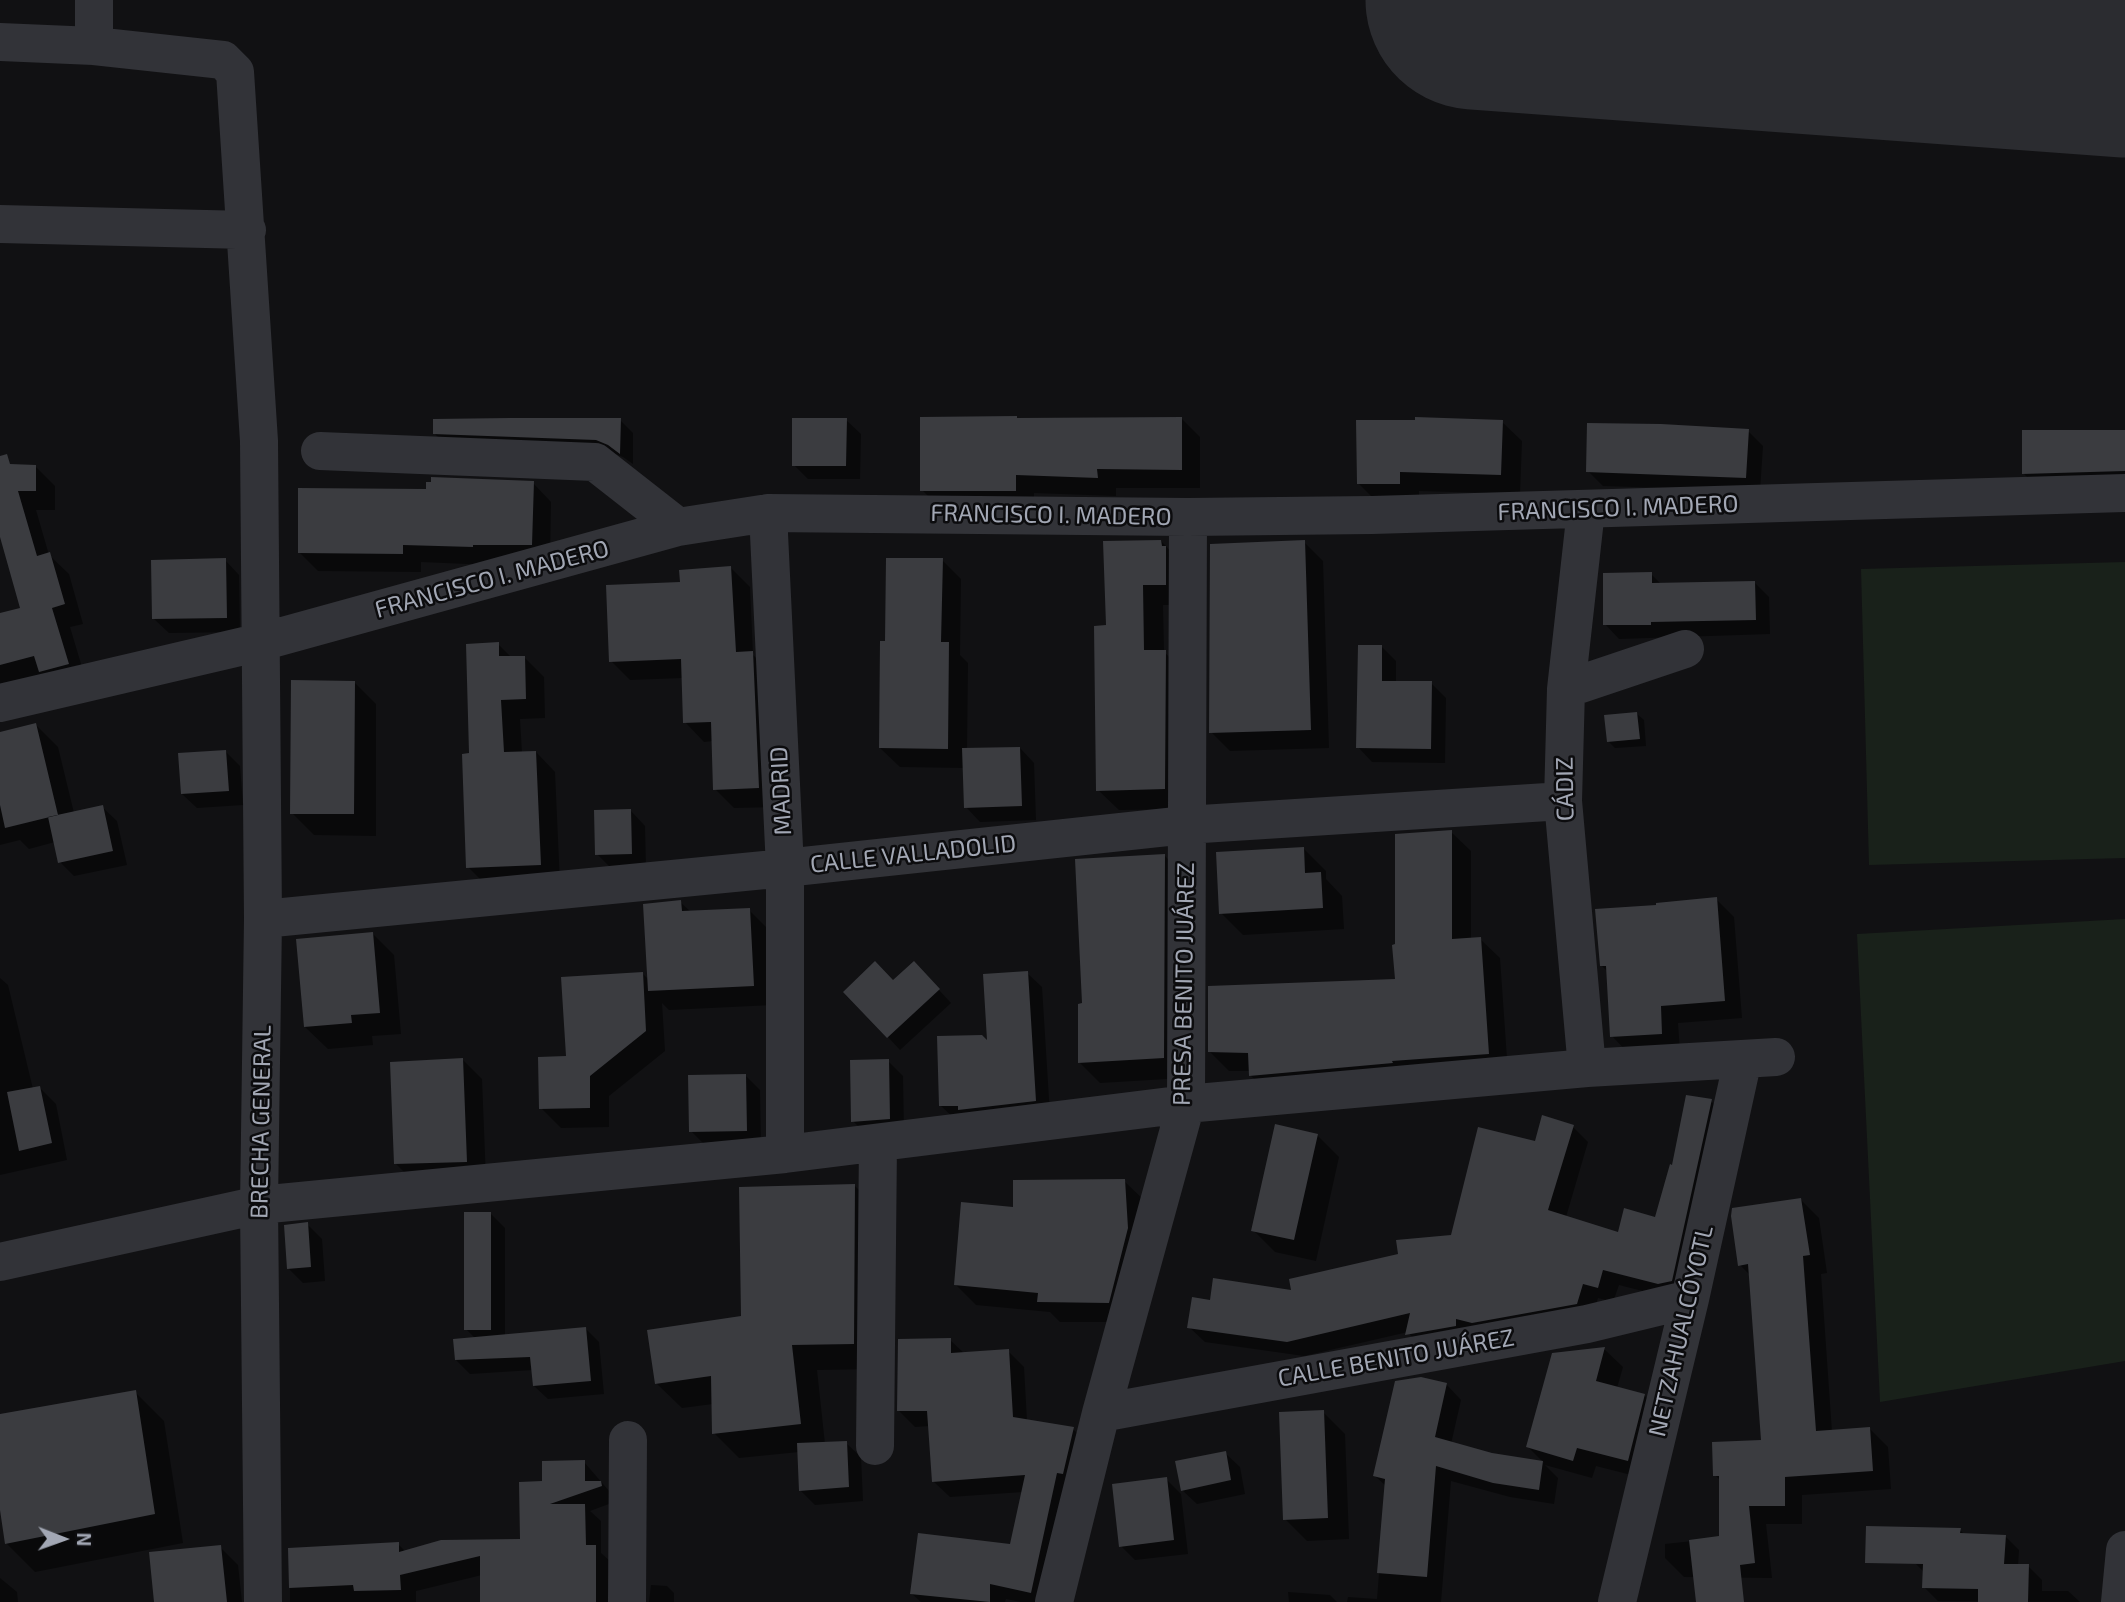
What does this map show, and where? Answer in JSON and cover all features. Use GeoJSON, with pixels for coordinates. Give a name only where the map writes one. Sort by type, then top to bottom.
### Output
{"type":"FeatureCollection","features":[{"type":"Feature","properties":{"kind":"street"},"geometry":{"type":"LineString","coordinates":[[94,0],[94,46]]}},
{"type":"Feature","properties":{"kind":"street","name":"BRECHA GENERAL"},"geometry":{"type":"LineString","coordinates":[[0,42],[94,46],[223,60],[235,72],[259,441],[263,919],[259,1205],[263,1602]]}},
{"type":"Feature","properties":{"kind":"street"},"geometry":{"type":"LineString","coordinates":[[0,224],[247,230]]}},
{"type":"Feature","properties":{"kind":"street"},"geometry":{"type":"LineString","coordinates":[[320,451],[595,462],[678,527]]}},
{"type":"Feature","properties":{"kind":"street","name":"FRANCISCO I. MADERO"},"geometry":{"type":"LineString","coordinates":[[0,704],[261,642],[678,527],[768,513],[1188,517],[1372,515],[2125,493]]}},
{"type":"Feature","properties":{"kind":"street","name":"CÁDIZ"},"geometry":{"type":"LineString","coordinates":[[1586,510],[1566,689],[1563,801],[1587,1068]]}},
{"type":"Feature","properties":{"kind":"street","name":"MADRID"},"geometry":{"type":"LineString","coordinates":[[768,513],[785,868],[785,1154]]}},
{"type":"Feature","properties":{"kind":"street","name":"PRESA BENITO JUÁREZ"},"geometry":{"type":"LineString","coordinates":[[1054,1602],[1101,1413],[1186,1104],[1188,517]]}},
{"type":"Feature","properties":{"kind":"street"},"geometry":{"type":"LineString","coordinates":[[1566,689],[1685,649]]}},
{"type":"Feature","properties":{"kind":"street","name":"CALLE VALLADOLID"},"geometry":{"type":"LineString","coordinates":[[263,919],[785,868],[1186,825],[1563,801]]}},
{"type":"Feature","properties":{"kind":"street","name":"NETZAHUALCÓYOTL"},"geometry":{"type":"LineString","coordinates":[[1587,1068],[1760,1058],[1690,1299],[1616,1602]]}},
{"type":"Feature","properties":{"kind":"street"},"geometry":{"type":"LineString","coordinates":[[0,1262],[259,1205],[785,1154],[1186,1104],[1587,1068]]}},
{"type":"Feature","properties":{"kind":"street"},"geometry":{"type":"LineString","coordinates":[[876,1446],[878,1143]]}},
{"type":"Feature","properties":{"kind":"street","name":"CALLE BENITO JUÁREZ"},"geometry":{"type":"LineString","coordinates":[[1101,1413],[1587,1324],[1690,1299]]}},
{"type":"Feature","properties":{"kind":"street"},"geometry":{"type":"LineString","coordinates":[[627,1602],[628,1440]]}},
{"type":"Feature","properties":{"kind":"street"},"geometry":{"type":"LineString","coordinates":[[2120,1602],[2125,1550]]}},
{"type":"Feature","properties":{"kind":"shaded area"},"geometry":{"type":"Polygon","coordinates":[[[2125,562],[2125,858],[1869,865],[1861,569],[2125,562]]]}},
{"type":"Feature","properties":{"kind":"shaded area"},"geometry":{"type":"Polygon","coordinates":[[[2125,919],[2125,1361],[1880,1402],[1857,934],[2125,919]]]}},
{"type":"Feature","properties":{"kind":"building"},"geometry":{"type":"Polygon","coordinates":[[[920,417],[1182,417],[1182,470],[1097,469],[1098,478],[1016,475],[1016,491],[920,491],[920,417]]]}},
{"type":"Feature","properties":{"kind":"building"},"geometry":{"type":"Polygon","coordinates":[[[1415,417],[1503,420],[1501,475],[1400,472],[1400,484],[1357,484],[1356,420],[1415,420],[1415,417]]]}},
{"type":"Feature","properties":{"kind":"building"},"geometry":{"type":"Polygon","coordinates":[[[621,418],[620,454],[596,440],[433,434],[433,419],[621,418]]]}},
{"type":"Feature","properties":{"kind":"building"},"geometry":{"type":"Polygon","coordinates":[[[792,418],[847,418],[846,466],[792,466],[792,418]]]}},
{"type":"Feature","properties":{"kind":"building"},"geometry":{"type":"Polygon","coordinates":[[[1587,423],[1749,429],[1746,478],[1586,472],[1587,423]]]}},
{"type":"Feature","properties":{"kind":"building"},"geometry":{"type":"Polygon","coordinates":[[[2022,430],[2125,430],[2125,471],[2022,474],[2022,430]]]}},
{"type":"Feature","properties":{"kind":"building"},"geometry":{"type":"Polygon","coordinates":[[[7,454],[10,464],[36,465],[36,491],[18,491],[37,556],[50,552],[65,604],[52,608],[69,664],[39,672],[34,656],[0,665],[0,613],[20,608],[0,537],[0,456],[7,454]]]}},
{"type":"Feature","properties":{"kind":"building"},"geometry":{"type":"Polygon","coordinates":[[[431,477],[534,481],[532,545],[403,545],[403,554],[298,553],[298,488],[426,489],[426,482],[431,482],[431,477]]]}},
{"type":"Feature","properties":{"kind":"building"},"geometry":{"type":"Polygon","coordinates":[[[1161,540],[1162,546],[1166,546],[1166,585],[1143,585],[1144,650],[1166,650],[1165,789],[1096,791],[1094,626],[1106,625],[1103,541],[1161,540]]]}},
{"type":"Feature","properties":{"kind":"building"},"geometry":{"type":"Polygon","coordinates":[[[1305,540],[1311,730],[1209,733],[1210,544],[1305,540]]]}},
{"type":"Feature","properties":{"kind":"building"},"geometry":{"type":"Polygon","coordinates":[[[226,558],[227,618],[152,619],[151,560],[226,558]]]}},
{"type":"Feature","properties":{"kind":"building"},"geometry":{"type":"Polygon","coordinates":[[[886,558],[943,558],[941,642],[949,642],[948,749],[879,748],[880,641],[885,641],[886,558]]]}},
{"type":"Feature","properties":{"kind":"building"},"geometry":{"type":"Polygon","coordinates":[[[731,566],[736,652],[753,651],[759,788],[713,790],[711,722],[683,723],[681,659],[609,662],[606,585],[680,582],[679,570],[731,566]]]}},
{"type":"Feature","properties":{"kind":"building"},"geometry":{"type":"Polygon","coordinates":[[[1652,572],[1652,583],[1755,581],[1756,620],[1603,625],[1603,573],[1652,572]]]}},
{"type":"Feature","properties":{"kind":"building"},"geometry":{"type":"Polygon","coordinates":[[[499,642],[499,656],[525,656],[526,699],[501,700],[504,752],[536,751],[541,865],[466,868],[462,754],[469,753],[466,644],[499,642]]]}},
{"type":"Feature","properties":{"kind":"building"},"geometry":{"type":"Polygon","coordinates":[[[1358,645],[1382,645],[1382,681],[1432,681],[1431,749],[1356,748],[1358,645]]]}},
{"type":"Feature","properties":{"kind":"building"},"geometry":{"type":"Polygon","coordinates":[[[291,680],[355,681],[354,814],[290,814],[291,680]]]}},
{"type":"Feature","properties":{"kind":"building"},"geometry":{"type":"Polygon","coordinates":[[[1637,712],[1640,739],[1607,742],[1604,715],[1637,712]]]}},
{"type":"Feature","properties":{"kind":"building"},"geometry":{"type":"Polygon","coordinates":[[[36,723],[58,815],[5,828],[0,805],[0,732],[36,723]]]}},
{"type":"Feature","properties":{"kind":"building"},"geometry":{"type":"Polygon","coordinates":[[[1020,747],[1022,806],[964,808],[962,748],[1020,747]]]}},
{"type":"Feature","properties":{"kind":"building"},"geometry":{"type":"Polygon","coordinates":[[[226,750],[229,791],[181,794],[178,753],[226,750]]]}},
{"type":"Feature","properties":{"kind":"building"},"geometry":{"type":"Polygon","coordinates":[[[103,805],[113,851],[58,863],[48,817],[103,805]]]}},
{"type":"Feature","properties":{"kind":"building"},"geometry":{"type":"Polygon","coordinates":[[[631,809],[632,854],[595,855],[594,810],[631,809]]]}},
{"type":"Feature","properties":{"kind":"building"},"geometry":{"type":"Polygon","coordinates":[[[1452,830],[1452,939],[1481,937],[1489,1054],[1249,1076],[1248,1053],[1208,1052],[1208,986],[1395,979],[1392,945],[1395,944],[1395,834],[1452,830]]]}},
{"type":"Feature","properties":{"kind":"building"},"geometry":{"type":"Polygon","coordinates":[[[1304,847],[1305,873],[1321,872],[1323,908],[1219,914],[1216,852],[1304,847]]]}},
{"type":"Feature","properties":{"kind":"building"},"geometry":{"type":"Polygon","coordinates":[[[1165,854],[1164,1058],[1078,1063],[1078,1004],[1082,1003],[1075,859],[1165,854]]]}},
{"type":"Feature","properties":{"kind":"building"},"geometry":{"type":"Polygon","coordinates":[[[1717,897],[1725,1001],[1661,1006],[1662,1034],[1610,1037],[1606,966],[1600,966],[1595,909],[1717,897]]]}},
{"type":"Feature","properties":{"kind":"building"},"geometry":{"type":"Polygon","coordinates":[[[681,900],[682,911],[750,908],[754,986],[648,991],[643,904],[681,900]]]}},
{"type":"Feature","properties":{"kind":"building"},"geometry":{"type":"Polygon","coordinates":[[[373,932],[380,1013],[351,1015],[352,1023],[304,1027],[296,939],[373,932]]]}},
{"type":"Feature","properties":{"kind":"building"},"geometry":{"type":"Polygon","coordinates":[[[875,961],[893,980],[914,961],[940,989],[887,1038],[843,992],[875,961]]]}},
{"type":"Feature","properties":{"kind":"building"},"geometry":{"type":"Polygon","coordinates":[[[1028,971],[1036,1101],[958,1110],[958,1106],[939,1106],[937,1036],[982,1035],[987,1040],[983,974],[1028,971]]]}},
{"type":"Feature","properties":{"kind":"building"},"geometry":{"type":"Polygon","coordinates":[[[643,972],[646,1031],[590,1076],[590,1108],[539,1109],[538,1057],[566,1056],[561,977],[643,972]]]}},
{"type":"Feature","properties":{"kind":"building"},"geometry":{"type":"Polygon","coordinates":[[[463,1058],[467,1162],[394,1164],[390,1062],[463,1058]]]}},
{"type":"Feature","properties":{"kind":"building"},"geometry":{"type":"Polygon","coordinates":[[[889,1059],[890,1119],[851,1122],[850,1060],[889,1059]]]}},
{"type":"Feature","properties":{"kind":"building"},"geometry":{"type":"Polygon","coordinates":[[[746,1074],[747,1131],[689,1132],[688,1075],[746,1074]]]}},
{"type":"Feature","properties":{"kind":"building"},"geometry":{"type":"Polygon","coordinates":[[[40,1086],[52,1143],[19,1151],[7,1092],[40,1086]]]}},
{"type":"Feature","properties":{"kind":"building"},"geometry":{"type":"Polygon","coordinates":[[[1686,1095],[1712,1099],[1672,1281],[1658,1284],[1603,1270],[1598,1288],[1583,1284],[1577,1304],[1472,1323],[1456,1319],[1456,1326],[1405,1335],[1410,1313],[1287,1342],[1187,1328],[1192,1297],[1210,1300],[1213,1278],[1291,1290],[1289,1279],[1398,1254],[1396,1240],[1451,1235],[1478,1127],[1535,1141],[1542,1115],[1574,1125],[1548,1210],[1618,1232],[1624,1208],[1655,1217],[1670,1164],[1672,1165],[1686,1095]]]}},
{"type":"Feature","properties":{"kind":"building"},"geometry":{"type":"Polygon","coordinates":[[[1275,1124],[1318,1134],[1294,1240],[1251,1231],[1275,1124]]]}},
{"type":"Feature","properties":{"kind":"building"},"geometry":{"type":"Polygon","coordinates":[[[1125,1179],[1128,1228],[1109,1303],[1037,1302],[1038,1293],[954,1285],[961,1202],[1013,1207],[1013,1180],[1125,1179]]]}},
{"type":"Feature","properties":{"kind":"building"},"geometry":{"type":"Polygon","coordinates":[[[855,1184],[854,1344],[792,1345],[801,1424],[712,1434],[711,1376],[655,1384],[647,1330],[741,1316],[739,1187],[855,1184]]]}},
{"type":"Feature","properties":{"kind":"building"},"geometry":{"type":"Polygon","coordinates":[[[1801,1198],[1810,1255],[1803,1256],[1816,1431],[1870,1427],[1873,1471],[1785,1477],[1785,1506],[1749,1506],[1755,1563],[1740,1565],[1744,1602],[1696,1602],[1689,1540],[1719,1536],[1719,1476],[1713,1476],[1712,1442],[1761,1440],[1748,1264],[1738,1266],[1732,1208],[1801,1198]]]}},
{"type":"Feature","properties":{"kind":"building"},"geometry":{"type":"Polygon","coordinates":[[[464,1212],[491,1212],[491,1330],[464,1330],[464,1212]]]}},
{"type":"Feature","properties":{"kind":"building"},"geometry":{"type":"Polygon","coordinates":[[[308,1222],[311,1267],[287,1269],[284,1225],[308,1222]]]}},
{"type":"Feature","properties":{"kind":"building"},"geometry":{"type":"Polygon","coordinates":[[[586,1327],[591,1381],[533,1386],[530,1357],[455,1360],[453,1339],[586,1327]]]}},
{"type":"Feature","properties":{"kind":"building"},"geometry":{"type":"Polygon","coordinates":[[[951,1338],[951,1353],[1009,1349],[1013,1417],[1074,1427],[1063,1474],[1057,1473],[1031,1593],[990,1584],[990,1602],[910,1594],[918,1533],[1010,1544],[1025,1475],[932,1482],[927,1411],[897,1411],[898,1339],[951,1338]]]}},
{"type":"Feature","properties":{"kind":"building"},"geometry":{"type":"Polygon","coordinates":[[[1605,1347],[1596,1381],[1645,1394],[1628,1461],[1577,1448],[1573,1461],[1526,1447],[1552,1353],[1605,1347]]]}},
{"type":"Feature","properties":{"kind":"building"},"geometry":{"type":"Polygon","coordinates":[[[1421,1377],[1447,1383],[1435,1437],[1492,1453],[1543,1461],[1539,1490],[1493,1483],[1436,1466],[1427,1577],[1377,1573],[1385,1479],[1373,1476],[1395,1381],[1421,1377]]]}},
{"type":"Feature","properties":{"kind":"building"},"geometry":{"type":"Polygon","coordinates":[[[136,1390],[155,1514],[5,1544],[0,1510],[0,1414],[136,1390]]]}},
{"type":"Feature","properties":{"kind":"building"},"geometry":{"type":"Polygon","coordinates":[[[1324,1410],[1328,1518],[1283,1520],[1279,1412],[1324,1410]]]}},
{"type":"Feature","properties":{"kind":"building"},"geometry":{"type":"Polygon","coordinates":[[[847,1441],[849,1487],[799,1491],[797,1443],[847,1441]]]}},
{"type":"Feature","properties":{"kind":"building"},"geometry":{"type":"Polygon","coordinates":[[[1226,1451],[1231,1480],[1181,1491],[1175,1461],[1226,1451]]]}},
{"type":"Feature","properties":{"kind":"building"},"geometry":{"type":"Polygon","coordinates":[[[585,1460],[585,1481],[601,1481],[602,1486],[550,1504],[585,1504],[586,1545],[596,1545],[596,1602],[480,1602],[480,1556],[400,1575],[401,1590],[354,1591],[353,1585],[289,1588],[288,1548],[399,1542],[399,1552],[441,1540],[520,1539],[519,1482],[542,1481],[542,1461],[585,1460]]]}},
{"type":"Feature","properties":{"kind":"building"},"geometry":{"type":"Polygon","coordinates":[[[1167,1477],[1174,1540],[1119,1547],[1112,1484],[1167,1477]]]}},
{"type":"Feature","properties":{"kind":"building"},"geometry":{"type":"Polygon","coordinates":[[[1866,1526],[1961,1528],[1960,1533],[2006,1535],[2004,1564],[2029,1564],[2028,1602],[1978,1602],[1978,1589],[1922,1588],[1923,1564],[1865,1563],[1866,1526]]]}},
{"type":"Feature","properties":{"kind":"building"},"geometry":{"type":"Polygon","coordinates":[[[221,1545],[227,1602],[154,1602],[149,1552],[221,1545]]]}},
{"type":"Feature","properties":{"kind":"runway"},"geometry":{"type":"LineString","coordinates":[[1475,0],[2125,48]]}}]}
